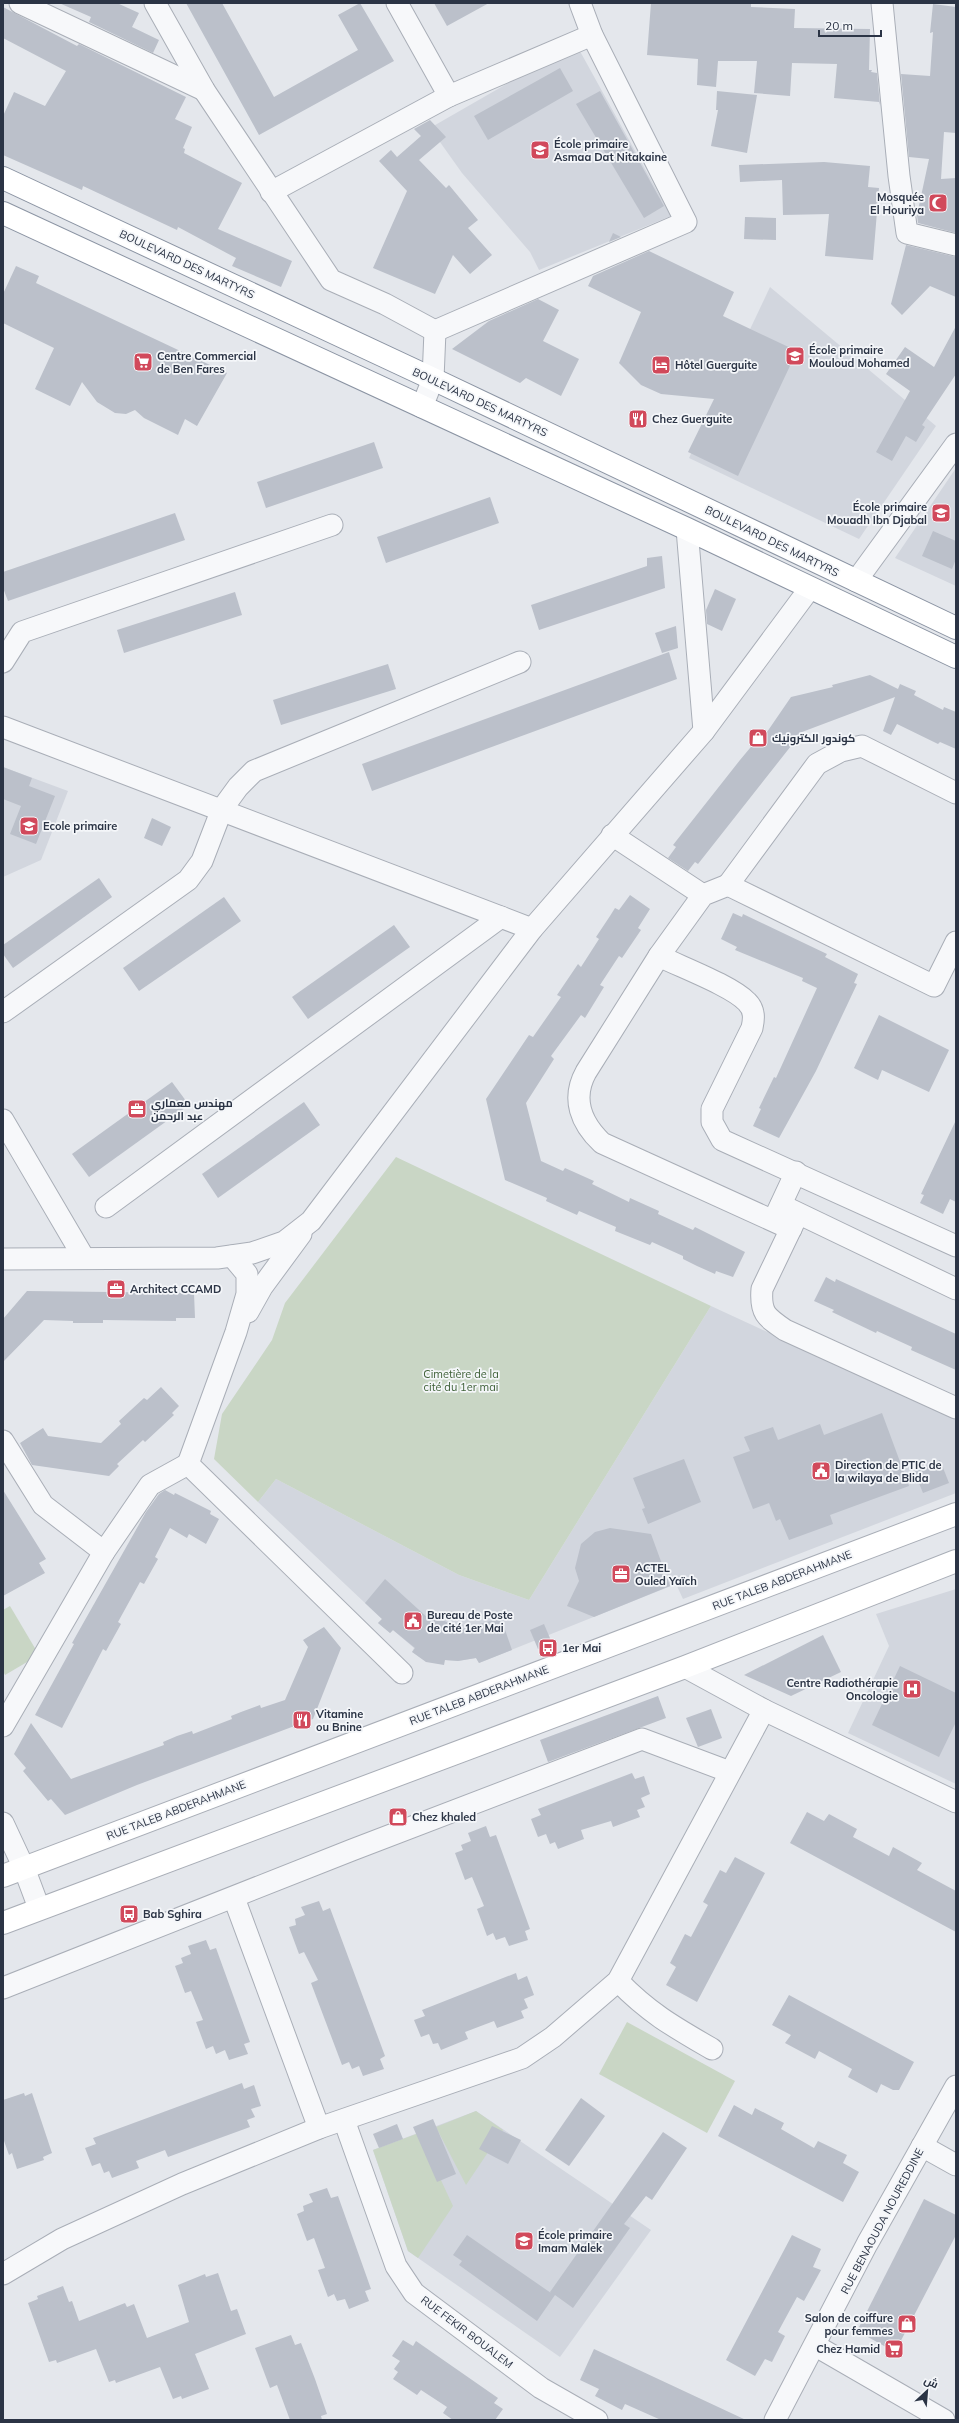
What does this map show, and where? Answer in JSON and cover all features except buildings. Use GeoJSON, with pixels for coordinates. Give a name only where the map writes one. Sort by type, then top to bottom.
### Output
{"type":"FeatureCollection","features":[{"type":"Feature","properties":{"kind":"main road","name":"BOULEVARD DES MARTYRS"},"geometry":{"type":"LineString","coordinates":[[3,178],[434,380],[956,628]]}},
{"type":"Feature","properties":{"kind":"main road"},"geometry":{"type":"LineString","coordinates":[[3,213],[687,529],[956,656]]}},
{"type":"Feature","properties":{"kind":"main road","name":"RUE TALEB ABDERAHMANE"},"geometry":{"type":"LineString","coordinates":[[3,1876],[956,1514]]}},
{"type":"Feature","properties":{"kind":"main road"},"geometry":{"type":"LineString","coordinates":[[3,1923],[39,1908],[684,1667],[956,1561]]}},
{"type":"Feature","properties":{"kind":"street"},"geometry":{"type":"LineString","coordinates":[[20,3],[204,90]]}},
{"type":"Feature","properties":{"kind":"street"},"geometry":{"type":"LineString","coordinates":[[155,3],[204,90],[331,280],[385,304],[435,331]]}},
{"type":"Feature","properties":{"kind":"street"},"geometry":{"type":"LineString","coordinates":[[397,3],[449,96]]}},
{"type":"Feature","properties":{"kind":"street"},"geometry":{"type":"LineString","coordinates":[[435,331],[686,222],[592,35],[580,3]]}},
{"type":"Feature","properties":{"kind":"street"},"geometry":{"type":"LineString","coordinates":[[882,3],[899,176],[908,233],[956,245]]}},
{"type":"Feature","properties":{"kind":"street"},"geometry":{"type":"LineString","coordinates":[[271,192],[449,96],[592,35]]}},
{"type":"Feature","properties":{"kind":"street"},"geometry":{"type":"LineString","coordinates":[[422,407],[434,380],[435,331]]}},
{"type":"Feature","properties":{"kind":"street"},"geometry":{"type":"LineString","coordinates":[[856,581],[956,444]]}},
{"type":"Feature","properties":{"kind":"street"},"geometry":{"type":"LineString","coordinates":[[3,662],[22,632],[332,525]]}},
{"type":"Feature","properties":{"kind":"street"},"geometry":{"type":"LineString","coordinates":[[687,529],[704,731]]}},
{"type":"Feature","properties":{"kind":"street"},"geometry":{"type":"LineString","coordinates":[[236,1332],[262,1287],[532,929],[612,835],[704,731],[810,588]]}},
{"type":"Feature","properties":{"kind":"street"},"geometry":{"type":"LineString","coordinates":[[3,1012],[188,880],[202,860],[222,809],[238,787],[254,771],[520,662]]}},
{"type":"Feature","properties":{"kind":"street"},"geometry":{"type":"LineString","coordinates":[[3,727],[222,809],[532,929]]}},
{"type":"Feature","properties":{"kind":"street"},"geometry":{"type":"LineString","coordinates":[[956,793],[862,746],[841,751],[817,764],[728,885],[703,895],[659,956],[582,1080],[579,1088],[578,1106],[589,1131],[602,1143],[786,1217],[956,1289]]}},
{"type":"Feature","properties":{"kind":"street"},"geometry":{"type":"LineString","coordinates":[[612,835],[703,895]]}},
{"type":"Feature","properties":{"kind":"street"},"geometry":{"type":"LineString","coordinates":[[728,885],[934,986],[956,942]]}},
{"type":"Feature","properties":{"kind":"street"},"geometry":{"type":"LineString","coordinates":[[106,1207],[501,917]]}},
{"type":"Feature","properties":{"kind":"street"},"geometry":{"type":"LineString","coordinates":[[659,956],[736,993],[748,1003],[754,1016],[752,1028],[712,1109],[712,1122],[722,1140],[796,1172],[956,1246]]}},
{"type":"Feature","properties":{"kind":"street"},"geometry":{"type":"LineString","coordinates":[[3,1120],[84,1258]]}},
{"type":"Feature","properties":{"kind":"street"},"geometry":{"type":"LineString","coordinates":[[796,1172],[786,1217],[762,1290],[761,1302],[763,1312],[785,1330],[956,1408]]}},
{"type":"Feature","properties":{"kind":"street"},"geometry":{"type":"LineString","coordinates":[[3,1259],[232,1256],[252,1253],[284,1242],[311,1221]]}},
{"type":"Feature","properties":{"kind":"street"},"geometry":{"type":"LineString","coordinates":[[3,1726],[104,1552],[150,1485],[188,1464],[236,1332],[247,1294],[247,1274],[232,1256]]}},
{"type":"Feature","properties":{"kind":"street"},"geometry":{"type":"LineString","coordinates":[[3,1441],[43,1505],[104,1552]]}},
{"type":"Feature","properties":{"kind":"street"},"geometry":{"type":"LineString","coordinates":[[188,1464],[402,1672]]}},
{"type":"Feature","properties":{"kind":"street"},"geometry":{"type":"LineString","coordinates":[[684,1667],[764,1710],[956,1802]]}},
{"type":"Feature","properties":{"kind":"street"},"geometry":{"type":"LineString","coordinates":[[3,2274],[62,2239],[127,2208],[319,2128],[522,2058],[553,2037],[618,1981],[764,1710]]}},
{"type":"Feature","properties":{"kind":"street"},"geometry":{"type":"LineString","coordinates":[[3,1988],[234,1898],[352,1850],[642,1739],[730,1772]]}},
{"type":"Feature","properties":{"kind":"street"},"geometry":{"type":"LineString","coordinates":[[3,1823],[24,1868],[39,1908]]}},
{"type":"Feature","properties":{"kind":"street"},"geometry":{"type":"LineString","coordinates":[[234,1898],[319,2128]]}},
{"type":"Feature","properties":{"kind":"street"},"geometry":{"type":"LineString","coordinates":[[618,1981],[638,2002],[656,2016],[712,2049]]}},
{"type":"Feature","properties":{"kind":"street","name":"RUE BENAOUDA NOUREDDINE"},"geometry":{"type":"LineString","coordinates":[[775,2420],[816,2346],[867,2244],[956,2086]]}},
{"type":"Feature","properties":{"kind":"street","name":"RUE FEKIR BOUALEM"},"geometry":{"type":"LineString","coordinates":[[344,2120],[396,2266],[414,2293],[541,2388],[597,2420]]}},
{"type":"Feature","properties":{"kind":"street"},"geometry":{"type":"LineString","coordinates":[[922,2146],[956,2164]]}},
{"type":"Feature","properties":{"kind":"street"},"geometry":{"type":"LineString","coordinates":[[816,2346],[944,2420]]}},
{"type":"Feature","properties":{"kind":"shaded area","name":"École primaire Asmaa Dat Nitakaine"},"geometry":{"type":"Polygon","coordinates":[[[576,44],[671,216],[539,270],[530,252],[462,173],[430,128],[576,44]]]}},
{"type":"Feature","properties":{"kind":"shaded area","name":"École primaire Mouloud Mohamed"},"geometry":{"type":"Polygon","coordinates":[[[770,287],[936,426],[859,539],[689,458],[770,287]]]}},
{"type":"Feature","properties":{"kind":"shaded area","name":"École primaire Mouadh Ibn Djabal"},"geometry":{"type":"Polygon","coordinates":[[[956,468],[956,586],[895,558],[956,468]]]}},
{"type":"Feature","properties":{"kind":"shaded area","name":"Ecole primaire"},"geometry":{"type":"Polygon","coordinates":[[[3,767],[68,791],[41,860],[3,877],[3,767]]]}},
{"type":"Feature","properties":{"kind":"shaded area"},"geometry":{"type":"Polygon","coordinates":[[[711,1306],[956,1419],[956,1493],[683,1599],[676,1584],[479,1663],[476,1658],[458,1661],[445,1660],[412,1652],[414,1648],[393,1630],[390,1633],[378,1623],[382,1619],[258,1502],[276,1479],[459,1575],[529,1600],[711,1306]]]}},
{"type":"Feature","properties":{"kind":"shaded area","name":"Centre Radiothérapie Oncologie"},"geometry":{"type":"Polygon","coordinates":[[[956,1589],[956,1784],[848,1733],[889,1646],[876,1614],[956,1589]]]}},
{"type":"Feature","properties":{"kind":"shaded area","name":"École primaire Imam Malek"},"geometry":{"type":"Polygon","coordinates":[[[476,2111],[651,2230],[560,2357],[408,2251],[373,2150],[476,2111]]]}},
{"type":"Feature","properties":{"kind":"green space","name":"Cimetière de la cité du 1er mai"},"geometry":{"type":"Polygon","coordinates":[[[396,1157],[711,1306],[529,1600],[459,1575],[276,1479],[258,1502],[214,1459],[222,1414],[272,1340],[285,1303],[396,1157]]]}},
{"type":"Feature","properties":{"kind":"green space"},"geometry":{"type":"Polygon","coordinates":[[[10,1606],[39,1655],[5,1675],[3,1671],[3,1610],[10,1606]]]}},
{"type":"Feature","properties":{"kind":"green space"},"geometry":{"type":"Polygon","coordinates":[[[627,2022],[735,2081],[707,2133],[599,2074],[627,2022]]]}},
{"type":"Feature","properties":{"kind":"green space"},"geometry":{"type":"Polygon","coordinates":[[[476,2111],[503,2130],[466,2185],[436,2127],[476,2111]]]}},
{"type":"Feature","properties":{"kind":"green space"},"geometry":{"type":"Polygon","coordinates":[[[419,2133],[453,2206],[418,2258],[408,2251],[373,2150],[419,2133]]]}},
{"type":"Feature","properties":{"kind":"place","name":"École primaire Asmaa Dat Nitakaine"},"geometry":{"type":"Point","coordinates":[540,150]}},
{"type":"Feature","properties":{"kind":"place","name":"Mosquée El Houriya"},"geometry":{"type":"Point","coordinates":[938,203]}},
{"type":"Feature","properties":{"kind":"place","name":"École primaire Mouloud Mohamed"},"geometry":{"type":"Point","coordinates":[795,356]}},
{"type":"Feature","properties":{"kind":"place","name":"Centre Commercial de Ben Fares"},"geometry":{"type":"Point","coordinates":[143,362]}},
{"type":"Feature","properties":{"kind":"place","name":"Hôtel Guerguite"},"geometry":{"type":"Point","coordinates":[661,365]}},
{"type":"Feature","properties":{"kind":"place","name":"Chez Guerguite"},"geometry":{"type":"Point","coordinates":[638,419]}},
{"type":"Feature","properties":{"kind":"place","name":"École primaire Mouadh Ibn Djabal"},"geometry":{"type":"Point","coordinates":[941,513]}},
{"type":"Feature","properties":{"kind":"place","name":"كوندور الكترونيك"},"geometry":{"type":"Point","coordinates":[758,738]}},
{"type":"Feature","properties":{"kind":"place","name":"Ecole primaire"},"geometry":{"type":"Point","coordinates":[29,826]}},
{"type":"Feature","properties":{"kind":"place","name":"مهندس معماري عبد الرحمن"},"geometry":{"type":"Point","coordinates":[137,1109]}},
{"type":"Feature","properties":{"kind":"place","name":"Architect CCAMD"},"geometry":{"type":"Point","coordinates":[116,1289]}},
{"type":"Feature","properties":{"kind":"place","name":"Direction de PTIC de la wilaya de Blida"},"geometry":{"type":"Point","coordinates":[821,1471]}},
{"type":"Feature","properties":{"kind":"place","name":"ACTEL Ouled Yaïch"},"geometry":{"type":"Point","coordinates":[621,1574]}},
{"type":"Feature","properties":{"kind":"place","name":"Bureau de Poste de cité 1er Mai"},"geometry":{"type":"Point","coordinates":[413,1621]}},
{"type":"Feature","properties":{"kind":"place","name":"1er Mai"},"geometry":{"type":"Point","coordinates":[548,1648]}},
{"type":"Feature","properties":{"kind":"place","name":"Centre Radiothérapie Oncologie"},"geometry":{"type":"Point","coordinates":[912,1689]}},
{"type":"Feature","properties":{"kind":"place","name":"Vitamine ou Bnine"},"geometry":{"type":"Point","coordinates":[302,1720]}},
{"type":"Feature","properties":{"kind":"place","name":"Chez khaled"},"geometry":{"type":"Point","coordinates":[398,1817]}},
{"type":"Feature","properties":{"kind":"place","name":"Bab Sghira"},"geometry":{"type":"Point","coordinates":[129,1914]}},
{"type":"Feature","properties":{"kind":"place","name":"École primaire Imam Malek"},"geometry":{"type":"Point","coordinates":[524,2241]}},
{"type":"Feature","properties":{"kind":"place","name":"Salon de coiffure pour femmes"},"geometry":{"type":"Point","coordinates":[907,2324]}},
{"type":"Feature","properties":{"kind":"place","name":"Chez Hamid"},"geometry":{"type":"Point","coordinates":[894,2349]}}]}
